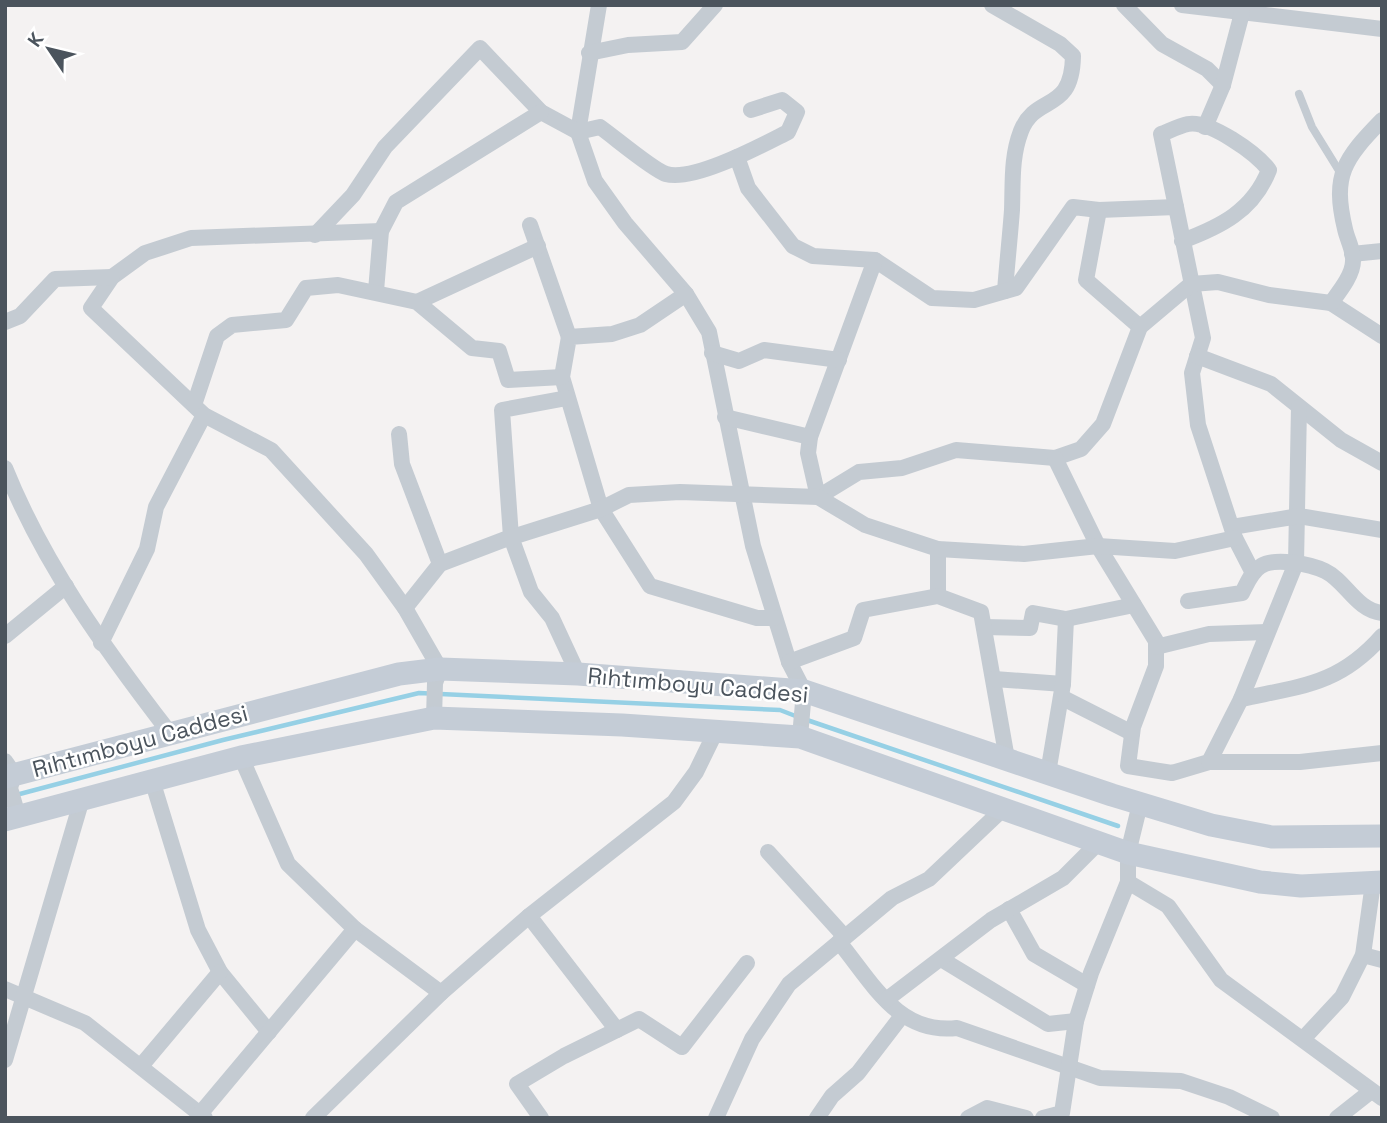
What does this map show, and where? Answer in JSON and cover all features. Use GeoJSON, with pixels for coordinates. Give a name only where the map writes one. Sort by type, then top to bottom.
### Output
{"type":"FeatureCollection","features":[{"type":"Feature","properties":{"kind":"street"},"geometry":{"type":"LineString","coordinates":[[600,5],[589,53],[578,132],[595,181],[625,223],[686,294],[709,332],[753,546],[774,618],[803,698],[800,732]]}},
{"type":"Feature","properties":{"kind":"street"},"geometry":{"type":"LineString","coordinates":[[589,53],[628,44],[682,42],[715,5]]}},
{"type":"Feature","properties":{"kind":"street"},"geometry":{"type":"LineString","coordinates":[[992,5],[1051,38],[1073,56],[1072,78],[1061,96],[1034,113],[1022,127],[1013,155],[1005,291]]}},
{"type":"Feature","properties":{"kind":"street"},"geometry":{"type":"LineString","coordinates":[[1124,5],[1162,44],[1208,69],[1223,85]]}},
{"type":"Feature","properties":{"kind":"street"},"geometry":{"type":"LineString","coordinates":[[1182,5],[1382,29]]}},
{"type":"Feature","properties":{"kind":"street"},"geometry":{"type":"LineString","coordinates":[[1205,127],[1223,85],[1242,13]]}},
{"type":"Feature","properties":{"kind":"street"},"geometry":{"type":"LineString","coordinates":[[315,235],[353,195],[385,147],[480,48],[541,112],[578,132],[600,127],[666,174],[695,172],[788,132],[797,112],[782,100],[751,110]]}},
{"type":"Feature","properties":{"kind":"street"},"geometry":{"type":"LineString","coordinates":[[376,291],[381,231],[396,202],[541,112]]}},
{"type":"Feature","properties":{"kind":"street"},"geometry":{"type":"LineString","coordinates":[[1331,303],[1346,281],[1353,261],[1338,184],[1350,157],[1382,120]]}},
{"type":"Feature","properties":{"kind":"street"},"geometry":{"type":"LineString","coordinates":[[1182,241],[1222,227],[1264,182],[1269,170],[1259,156],[1205,127],[1190,123],[1161,134],[1182,241],[1203,338],[1192,373],[1198,425],[1233,533],[1253,573]]}},
{"type":"Feature","properties":{"kind":"street"},"geometry":{"type":"LineString","coordinates":[[737,156],[748,188],[793,246],[813,256],[875,260],[932,298],[974,300],[1016,288],[1073,207],[1099,211],[1176,207]]}},
{"type":"Feature","properties":{"kind":"street"},"geometry":{"type":"LineString","coordinates":[[1099,211],[1086,280],[1140,327]]}},
{"type":"Feature","properties":{"kind":"street"},"geometry":{"type":"LineString","coordinates":[[530,225],[569,337],[562,377],[601,509],[650,586],[757,618],[774,618]]}},
{"type":"Feature","properties":{"kind":"street"},"geometry":{"type":"LineString","coordinates":[[381,231],[191,238],[145,253],[112,277],[91,308],[199,410],[271,450],[366,555],[405,608],[437,676],[434,712]]}},
{"type":"Feature","properties":{"kind":"street"},"geometry":{"type":"LineString","coordinates":[[417,302],[538,246]]}},
{"type":"Feature","properties":{"kind":"street"},"geometry":{"type":"LineString","coordinates":[[1352,254],[1382,251]]}},
{"type":"Feature","properties":{"kind":"street"},"geometry":{"type":"LineString","coordinates":[[818,497],[808,453],[810,437],[875,260]]}},
{"type":"Feature","properties":{"kind":"street"},"geometry":{"type":"LineString","coordinates":[[5,322],[20,316],[55,279],[112,277]]}},
{"type":"Feature","properties":{"kind":"street"},"geometry":{"type":"LineString","coordinates":[[818,497],[859,472],[902,468],[956,450],[1055,458],[1081,449],[1103,424],[1140,327],[1191,284],[1218,282],[1269,295],[1331,303],[1382,336]]}},
{"type":"Feature","properties":{"kind":"street"},"geometry":{"type":"LineString","coordinates":[[100,643],[147,549],[156,507],[199,410],[217,336],[232,325],[286,320],[306,288],[338,285],[376,291],[417,302],[472,348],[499,351],[508,380],[562,377]]}},
{"type":"Feature","properties":{"kind":"street"},"geometry":{"type":"LineString","coordinates":[[569,337],[612,334],[640,325],[686,294]]}},
{"type":"Feature","properties":{"kind":"street"},"geometry":{"type":"LineString","coordinates":[[712,353],[739,361],[764,350],[839,360]]}},
{"type":"Feature","properties":{"kind":"street"},"geometry":{"type":"LineString","coordinates":[[1198,356],[1271,384],[1341,440],[1382,463]]}},
{"type":"Feature","properties":{"kind":"street"},"geometry":{"type":"LineString","coordinates":[[567,398],[502,410],[512,537],[531,592],[552,618],[578,674]]}},
{"type":"Feature","properties":{"kind":"street"},"geometry":{"type":"LineString","coordinates":[[1209,762],[1241,699],[1296,563],[1299,407]]}},
{"type":"Feature","properties":{"kind":"street"},"geometry":{"type":"LineString","coordinates":[[725,417],[810,437]]}},
{"type":"Feature","properties":{"kind":"street"},"geometry":{"type":"LineString","coordinates":[[399,434],[402,464],[440,564]]}},
{"type":"Feature","properties":{"kind":"street"},"geometry":{"type":"LineString","coordinates":[[1055,458],[1098,546],[1156,641],[1156,667],[1132,733],[1128,766],[1172,773],[1209,762],[1300,762],[1382,753]]}},
{"type":"Feature","properties":{"kind":"street"},"geometry":{"type":"LineString","coordinates":[[5,468],[24,514],[100,643],[169,732]]}},
{"type":"Feature","properties":{"kind":"street"},"geometry":{"type":"LineString","coordinates":[[405,608],[440,564],[512,537],[601,509],[629,495],[743,493],[818,497],[865,525],[938,549],[1024,554],[1098,546],[1175,551],[1299,516],[1382,530]]}},
{"type":"Feature","properties":{"kind":"street"},"geometry":{"type":"LineString","coordinates":[[938,549],[938,596]]}},
{"type":"Feature","properties":{"kind":"street"},"geometry":{"type":"LineString","coordinates":[[1188,601],[1242,593],[1253,573],[1262,564],[1296,563],[1327,571],[1363,604],[1374,612],[1382,613]]}},
{"type":"Feature","properties":{"kind":"street"},"geometry":{"type":"LineString","coordinates":[[5,636],[66,586]]}},
{"type":"Feature","properties":{"kind":"street"},"geometry":{"type":"LineString","coordinates":[[789,662],[854,638],[863,610],[938,596],[981,612],[1007,759]]}},
{"type":"Feature","properties":{"kind":"street"},"geometry":{"type":"LineString","coordinates":[[984,627],[1030,628],[1033,613],[1066,619],[1134,605]]}},
{"type":"Feature","properties":{"kind":"street"},"geometry":{"type":"LineString","coordinates":[[1048,773],[1062,691],[1066,619]]}},
{"type":"Feature","properties":{"kind":"street"},"geometry":{"type":"LineString","coordinates":[[1156,647],[1209,634],[1266,632]]}},
{"type":"Feature","properties":{"kind":"street"},"geometry":{"type":"LineString","coordinates":[[1241,699],[1329,679],[1362,659],[1382,636]]}},
{"type":"Feature","properties":{"kind":"street","name":"Rıhtımboyu Caddesi"},"geometry":{"type":"LineString","coordinates":[[9,775],[399,674],[578,674],[803,698],[1007,759],[1211,825],[1272,837],[1382,836]]}},
{"type":"Feature","properties":{"kind":"street"},"geometry":{"type":"LineString","coordinates":[[994,678],[1062,691],[1132,733]]}},
{"type":"Feature","properties":{"kind":"street"},"geometry":{"type":"LineString","coordinates":[[9,775],[13,815],[434,712],[716,731],[800,732],[1128,853],[1260,882],[1300,886],[1377,883],[1363,955],[1342,997],[1303,1039]]}},
{"type":"Feature","properties":{"kind":"street"},"geometry":{"type":"LineString","coordinates":[[313,1118],[440,993],[529,916],[674,802],[696,772],[716,731]]}},
{"type":"Feature","properties":{"kind":"street"},"geometry":{"type":"LineString","coordinates":[[242,757],[288,864],[355,929],[440,993]]}},
{"type":"Feature","properties":{"kind":"street"},"geometry":{"type":"LineString","coordinates":[[152,780],[198,930],[220,972],[269,1032]]}},
{"type":"Feature","properties":{"kind":"street"},"geometry":{"type":"LineString","coordinates":[[5,1060],[26,998],[44,922],[82,799]]}},
{"type":"Feature","properties":{"kind":"street"},"geometry":{"type":"LineString","coordinates":[[1044,1118],[1062,1113],[1076,1021],[1087,985],[1128,882],[1128,853],[1140,804]]}},
{"type":"Feature","properties":{"kind":"street"},"geometry":{"type":"LineString","coordinates":[[716,1118],[752,1039],[789,984],[892,898],[929,879],[1003,809]]}},
{"type":"Feature","properties":{"kind":"street"},"geometry":{"type":"LineString","coordinates":[[886,1000],[1009,909],[1063,878],[1098,842]]}},
{"type":"Feature","properties":{"kind":"street"},"geometry":{"type":"LineString","coordinates":[[768,852],[842,939],[901,1017],[938,1030],[957,1028],[1100,1078],[1181,1081],[1229,1097],[1272,1118]]}},
{"type":"Feature","properties":{"kind":"street"},"geometry":{"type":"LineString","coordinates":[[1128,882],[1168,906],[1221,980],[1376,1095],[1337,1118]]}},
{"type":"Feature","properties":{"kind":"street"},"geometry":{"type":"LineString","coordinates":[[1009,909],[1034,954],[1087,985]]}},
{"type":"Feature","properties":{"kind":"street"},"geometry":{"type":"LineString","coordinates":[[529,916],[617,1030]]}},
{"type":"Feature","properties":{"kind":"street"},"geometry":{"type":"LineString","coordinates":[[5,989],[85,1023],[202,1116],[355,929]]}},
{"type":"Feature","properties":{"kind":"street"},"geometry":{"type":"LineString","coordinates":[[1363,955],[1382,960]]}},
{"type":"Feature","properties":{"kind":"street"},"geometry":{"type":"LineString","coordinates":[[941,959],[1048,1024],[1076,1021]]}},
{"type":"Feature","properties":{"kind":"street"},"geometry":{"type":"LineString","coordinates":[[541,1118],[517,1084],[564,1056],[639,1019],[682,1047],[747,963]]}},
{"type":"Feature","properties":{"kind":"street"},"geometry":{"type":"LineString","coordinates":[[141,1066],[220,972]]}},
{"type":"Feature","properties":{"kind":"street"},"geometry":{"type":"LineString","coordinates":[[818,1117],[832,1096],[858,1073],[901,1017]]}},
{"type":"Feature","properties":{"kind":"street"},"geometry":{"type":"LineString","coordinates":[[968,1118],[987,1108],[1026,1118]]}},
{"type":"Feature","properties":{"kind":"lane"},"geometry":{"type":"LineString","coordinates":[[1299,93],[1312,127],[1342,175]]}},
{"type":"Feature","properties":{"kind":"waterway"},"geometry":{"type":"LineString","coordinates":[[16,795],[223,740],[419,693],[780,710],[798,717]]}},
{"type":"Feature","properties":{"kind":"waterway"},"geometry":{"type":"LineString","coordinates":[[807,720],[1118,826]]}}]}
